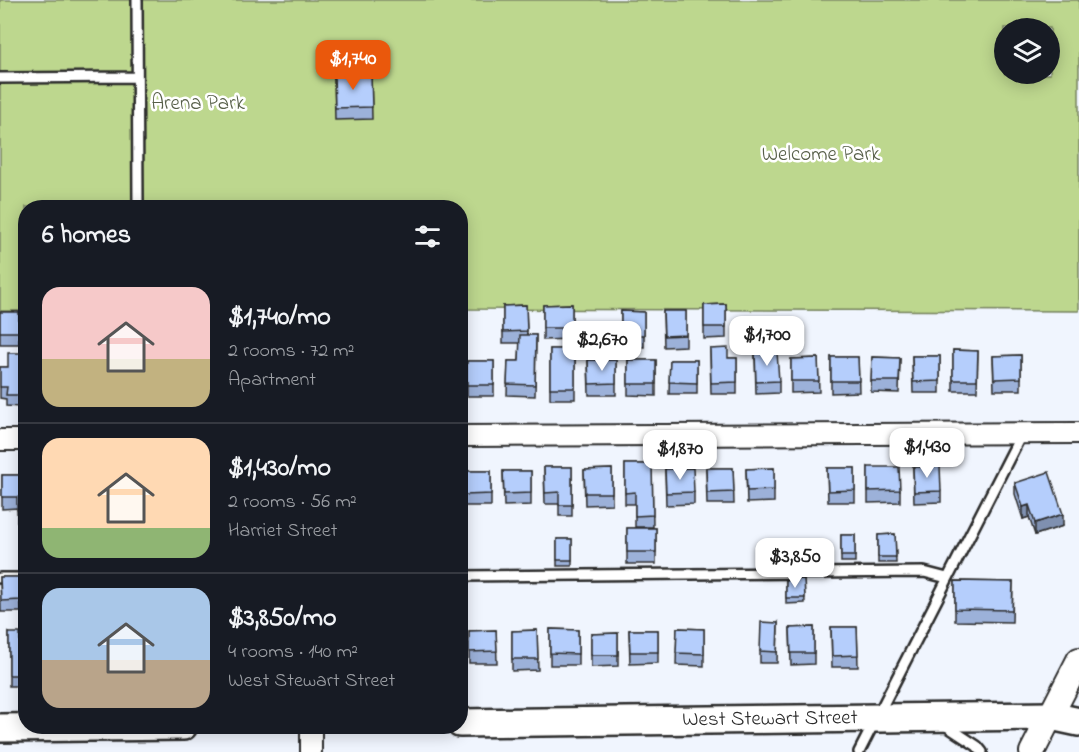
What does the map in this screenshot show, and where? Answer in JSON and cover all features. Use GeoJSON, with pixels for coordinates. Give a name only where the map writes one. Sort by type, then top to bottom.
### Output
{"type":"FeatureCollection","features":[{"type":"Feature","properties":{"kind":"main road","name":"West Stewart Street"},"geometry":{"type":"LineString","coordinates":[[468,723],[1051,716],[1079,722]]}},
{"type":"Feature","properties":{"kind":"main road"},"geometry":{"type":"LineString","coordinates":[[0,728],[18,728]]}},
{"type":"Feature","properties":{"kind":"street"},"geometry":{"type":"LineString","coordinates":[[468,436],[1079,433]]}},
{"type":"Feature","properties":{"kind":"street"},"geometry":{"type":"LineString","coordinates":[[0,440],[18,440]]}},
{"type":"Feature","properties":{"kind":"street"},"geometry":{"type":"LineString","coordinates":[[1032,752],[1079,660]]}},
{"type":"Feature","properties":{"kind":"street"},"geometry":{"type":"LineString","coordinates":[[311,734],[311,752]]}},
{"type":"Feature","properties":{"kind":"lane"},"geometry":{"type":"LineString","coordinates":[[137,0],[138,200]]}},
{"type":"Feature","properties":{"kind":"lane"},"geometry":{"type":"LineString","coordinates":[[0,78],[137,77]]}},
{"type":"Feature","properties":{"kind":"lane"},"geometry":{"type":"LineString","coordinates":[[859,752],[1022,432]]}},
{"type":"Feature","properties":{"kind":"lane"},"geometry":{"type":"LineString","coordinates":[[468,576],[924,572],[947,578]]}},
{"type":"Feature","properties":{"kind":"lane"},"geometry":{"type":"LineString","coordinates":[[0,578],[18,578]]}},
{"type":"Feature","properties":{"kind":"lane"},"geometry":{"type":"LineString","coordinates":[[936,718],[977,746],[982,752]]}},
{"type":"Feature","properties":{"kind":"green space","name":"Welcome Park"},"geometry":{"type":"Polygon","coordinates":[[[0,0],[1079,0],[1079,311],[468,309],[468,200],[18,200],[18,311],[0,311],[0,0]]]}},
{"type":"Feature","properties":{"kind":"building"},"geometry":{"type":"Polygon","coordinates":[[[371,74],[372,107],[335,108],[334,75],[371,74]]]}},
{"type":"Feature","properties":{"kind":"building"},"geometry":{"type":"Polygon","coordinates":[[[572,304],[572,328],[543,328],[543,305],[572,304]]]}},
{"type":"Feature","properties":{"kind":"building"},"geometry":{"type":"Polygon","coordinates":[[[726,304],[726,327],[704,327],[704,305],[726,304]]]}},
{"type":"Feature","properties":{"kind":"building"},"geometry":{"type":"Polygon","coordinates":[[[526,305],[527,331],[503,332],[503,306],[526,305]]]}},
{"type":"Feature","properties":{"kind":"building"},"geometry":{"type":"Polygon","coordinates":[[[621,311],[644,312],[644,335],[621,335],[621,311]]]}},
{"type":"Feature","properties":{"kind":"building"},"geometry":{"type":"Polygon","coordinates":[[[663,311],[686,311],[686,335],[664,336],[663,311]]]}},
{"type":"Feature","properties":{"kind":"building"},"geometry":{"type":"Polygon","coordinates":[[[0,312],[18,312],[18,332],[0,332],[0,312]]]}},
{"type":"Feature","properties":{"kind":"building"},"geometry":{"type":"Polygon","coordinates":[[[520,335],[536,335],[535,385],[507,384],[508,361],[519,361],[520,335]]]}},
{"type":"Feature","properties":{"kind":"building"},"geometry":{"type":"Polygon","coordinates":[[[728,348],[728,358],[737,358],[737,382],[711,383],[710,349],[728,348]]]}},
{"type":"Feature","properties":{"kind":"building"},"geometry":{"type":"Polygon","coordinates":[[[550,349],[575,349],[575,388],[550,388],[550,349]]]}},
{"type":"Feature","properties":{"kind":"building"},"geometry":{"type":"Polygon","coordinates":[[[953,350],[978,351],[977,380],[953,380],[953,350]]]}},
{"type":"Feature","properties":{"kind":"building"},"geometry":{"type":"Polygon","coordinates":[[[777,352],[779,381],[756,382],[755,353],[777,352]]]}},
{"type":"Feature","properties":{"kind":"building"},"geometry":{"type":"Polygon","coordinates":[[[8,353],[18,353],[18,395],[6,395],[7,387],[0,387],[0,367],[8,367],[8,353]]]}},
{"type":"Feature","properties":{"kind":"building"},"geometry":{"type":"Polygon","coordinates":[[[1021,355],[1021,378],[994,379],[993,356],[1021,355]]]}},
{"type":"Feature","properties":{"kind":"building"},"geometry":{"type":"Polygon","coordinates":[[[912,356],[940,356],[940,381],[913,382],[912,356]]]}},
{"type":"Feature","properties":{"kind":"building"},"geometry":{"type":"Polygon","coordinates":[[[831,357],[858,357],[859,381],[831,381],[831,357]]]}},
{"type":"Feature","properties":{"kind":"building"},"geometry":{"type":"Polygon","coordinates":[[[872,357],[900,358],[899,381],[871,381],[872,357]]]}},
{"type":"Feature","properties":{"kind":"building"},"geometry":{"type":"Polygon","coordinates":[[[818,358],[819,381],[791,381],[791,359],[818,358]]]}},
{"type":"Feature","properties":{"kind":"building"},"geometry":{"type":"Polygon","coordinates":[[[588,360],[616,360],[616,383],[589,384],[588,360]]]}},
{"type":"Feature","properties":{"kind":"building"},"geometry":{"type":"Polygon","coordinates":[[[628,360],[656,360],[656,384],[628,384],[628,360]]]}},
{"type":"Feature","properties":{"kind":"building"},"geometry":{"type":"Polygon","coordinates":[[[670,360],[697,360],[697,383],[669,382],[670,360]]]}},
{"type":"Feature","properties":{"kind":"building"},"geometry":{"type":"Polygon","coordinates":[[[468,361],[494,361],[494,385],[468,385],[468,361]]]}},
{"type":"Feature","properties":{"kind":"building"},"geometry":{"type":"Polygon","coordinates":[[[625,464],[652,464],[653,515],[635,516],[635,492],[625,493],[625,464]]]}},
{"type":"Feature","properties":{"kind":"building"},"geometry":{"type":"Polygon","coordinates":[[[940,466],[941,491],[914,492],[913,467],[940,466]]]}},
{"type":"Feature","properties":{"kind":"building"},"geometry":{"type":"Polygon","coordinates":[[[544,467],[572,467],[572,505],[559,505],[559,492],[545,493],[544,467]]]}},
{"type":"Feature","properties":{"kind":"building"},"geometry":{"type":"Polygon","coordinates":[[[868,467],[899,467],[900,490],[868,491],[868,467]]]}},
{"type":"Feature","properties":{"kind":"building"},"geometry":{"type":"Polygon","coordinates":[[[693,468],[694,492],[666,493],[665,469],[693,468]]]}},
{"type":"Feature","properties":{"kind":"building"},"geometry":{"type":"Polygon","coordinates":[[[706,468],[733,468],[734,492],[707,493],[706,468]]]}},
{"type":"Feature","properties":{"kind":"building"},"geometry":{"type":"Polygon","coordinates":[[[774,468],[774,490],[747,491],[746,469],[774,468]]]}},
{"type":"Feature","properties":{"kind":"building"},"geometry":{"type":"Polygon","coordinates":[[[827,468],[855,468],[855,490],[828,491],[827,468]]]}},
{"type":"Feature","properties":{"kind":"building"},"geometry":{"type":"Polygon","coordinates":[[[612,469],[612,493],[585,493],[584,470],[612,469]]]}},
{"type":"Feature","properties":{"kind":"building"},"geometry":{"type":"Polygon","coordinates":[[[468,471],[491,471],[491,494],[468,495],[468,471]]]}},
{"type":"Feature","properties":{"kind":"building"},"geometry":{"type":"Polygon","coordinates":[[[503,471],[531,471],[531,493],[504,494],[503,471]]]}},
{"type":"Feature","properties":{"kind":"building"},"geometry":{"type":"Polygon","coordinates":[[[1049,472],[1063,514],[1035,523],[1029,505],[1023,507],[1015,483],[1049,472]]]}},
{"type":"Feature","properties":{"kind":"building"},"geometry":{"type":"Polygon","coordinates":[[[2,475],[18,475],[18,510],[17,497],[2,497],[2,475]]]}},
{"type":"Feature","properties":{"kind":"building"},"geometry":{"type":"Polygon","coordinates":[[[627,528],[656,528],[656,552],[627,552],[627,528]]]}},
{"type":"Feature","properties":{"kind":"building"},"geometry":{"type":"Polygon","coordinates":[[[895,534],[896,557],[878,557],[878,535],[895,534]]]}},
{"type":"Feature","properties":{"kind":"building"},"geometry":{"type":"Polygon","coordinates":[[[841,535],[855,535],[855,556],[841,556],[841,535]]]}},
{"type":"Feature","properties":{"kind":"building"},"geometry":{"type":"Polygon","coordinates":[[[557,539],[572,539],[572,560],[557,560],[557,539]]]}},
{"type":"Feature","properties":{"kind":"building"},"geometry":{"type":"Polygon","coordinates":[[[0,577],[18,577],[18,600],[1,601],[0,577]]]}},
{"type":"Feature","properties":{"kind":"building"},"geometry":{"type":"Polygon","coordinates":[[[804,579],[805,598],[786,598],[786,580],[804,579]]]}},
{"type":"Feature","properties":{"kind":"building"},"geometry":{"type":"Polygon","coordinates":[[[955,581],[1013,582],[1012,610],[955,609],[955,581]]]}},
{"type":"Feature","properties":{"kind":"building"},"geometry":{"type":"Polygon","coordinates":[[[761,622],[778,623],[777,652],[760,651],[761,622]]]}},
{"type":"Feature","properties":{"kind":"building"},"geometry":{"type":"Polygon","coordinates":[[[814,627],[814,653],[791,653],[790,628],[814,627]]]}},
{"type":"Feature","properties":{"kind":"building"},"geometry":{"type":"Polygon","coordinates":[[[831,627],[857,627],[858,655],[832,656],[831,627]]]}},
{"type":"Feature","properties":{"kind":"building"},"geometry":{"type":"Polygon","coordinates":[[[677,628],[704,629],[704,654],[676,653],[677,628]]]}},
{"type":"Feature","properties":{"kind":"building"},"geometry":{"type":"Polygon","coordinates":[[[550,629],[578,630],[578,654],[550,653],[550,629]]]}},
{"type":"Feature","properties":{"kind":"building"},"geometry":{"type":"Polygon","coordinates":[[[496,630],[497,651],[469,652],[469,631],[496,630]]]}},
{"type":"Feature","properties":{"kind":"building"},"geometry":{"type":"Polygon","coordinates":[[[537,630],[538,659],[512,659],[512,631],[537,630]]]}},
{"type":"Feature","properties":{"kind":"building"},"geometry":{"type":"Polygon","coordinates":[[[629,630],[658,630],[658,652],[630,652],[629,630]]]}},
{"type":"Feature","properties":{"kind":"building"},"geometry":{"type":"Polygon","coordinates":[[[9,633],[18,633],[18,675],[9,675],[9,633]]]}},
{"type":"Feature","properties":{"kind":"building"},"geometry":{"type":"Polygon","coordinates":[[[618,633],[618,655],[591,655],[591,634],[618,633]]]}},
{"type":"Feature","properties":{"kind":"park label","name":"Arena Park"},"geometry":{"type":"Point","coordinates":[198,104]}}]}
